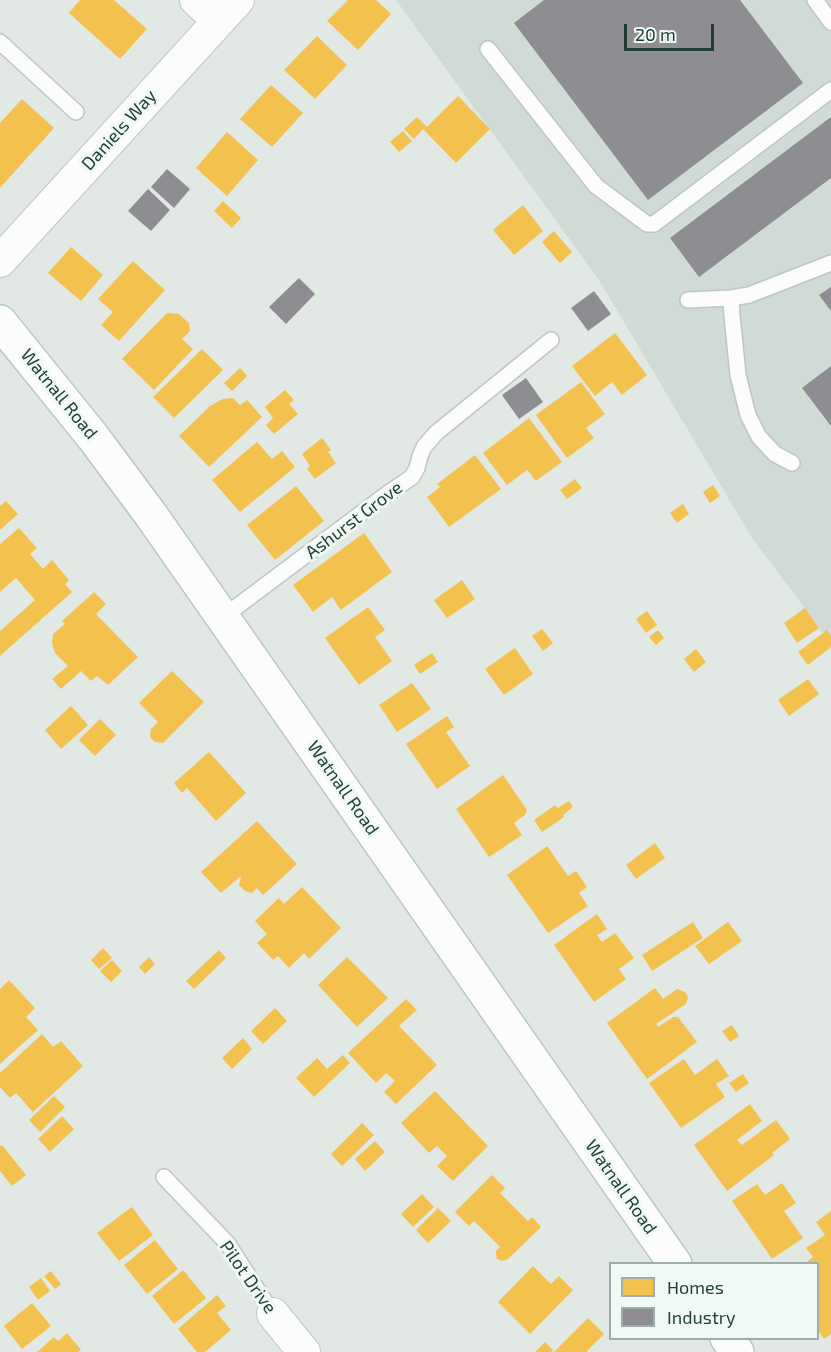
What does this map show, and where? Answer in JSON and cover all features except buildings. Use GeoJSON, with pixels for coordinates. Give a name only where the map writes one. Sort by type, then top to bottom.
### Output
{"type":"FeatureCollection","features":[{"type":"Feature","properties":{"kind":"main road","name":"Watnall Road"},"geometry":{"type":"LineString","coordinates":[[0,322],[93,437],[151,515],[674,1262]]}},
{"type":"Feature","properties":{"kind":"street"},"geometry":{"type":"LineString","coordinates":[[196,0],[228,10]]}},
{"type":"Feature","properties":{"kind":"street","name":"Daniels Way"},"geometry":{"type":"LineString","coordinates":[[0,261],[228,10]]}},
{"type":"Feature","properties":{"kind":"street","name":"Pilot Drive"},"geometry":{"type":"LineString","coordinates":[[273,1314],[304,1352]]}},
{"type":"Feature","properties":{"kind":"street"},"geometry":{"type":"LineString","coordinates":[[715,1352],[724,1340]]}},
{"type":"Feature","properties":{"kind":"lane"},"geometry":{"type":"LineString","coordinates":[[814,0],[831,22]]}},
{"type":"Feature","properties":{"kind":"lane"},"geometry":{"type":"LineString","coordinates":[[0,42],[76,112]]}},
{"type":"Feature","properties":{"kind":"lane"},"geometry":{"type":"LineString","coordinates":[[488,49],[596,186],[647,224],[654,224],[831,90]]}},
{"type":"Feature","properties":{"kind":"lane"},"geometry":{"type":"LineString","coordinates":[[688,300],[748,295],[831,262]]}},
{"type":"Feature","properties":{"kind":"lane"},"geometry":{"type":"LineString","coordinates":[[731,298],[738,375],[748,415],[759,437],[775,454],[792,463]]}},
{"type":"Feature","properties":{"kind":"lane","name":"Ashurst Grove"},"geometry":{"type":"LineString","coordinates":[[223,617],[412,477],[424,447],[436,433],[551,340]]}},
{"type":"Feature","properties":{"kind":"lane","name":"Pilot Drive"},"geometry":{"type":"LineString","coordinates":[[164,1177],[228,1244],[273,1314]]}},
{"type":"Feature","properties":{"kind":"shaded area"},"geometry":{"type":"Polygon","coordinates":[[[396,0],[831,0],[831,643],[752,538],[599,280],[396,0]]]}}]}
